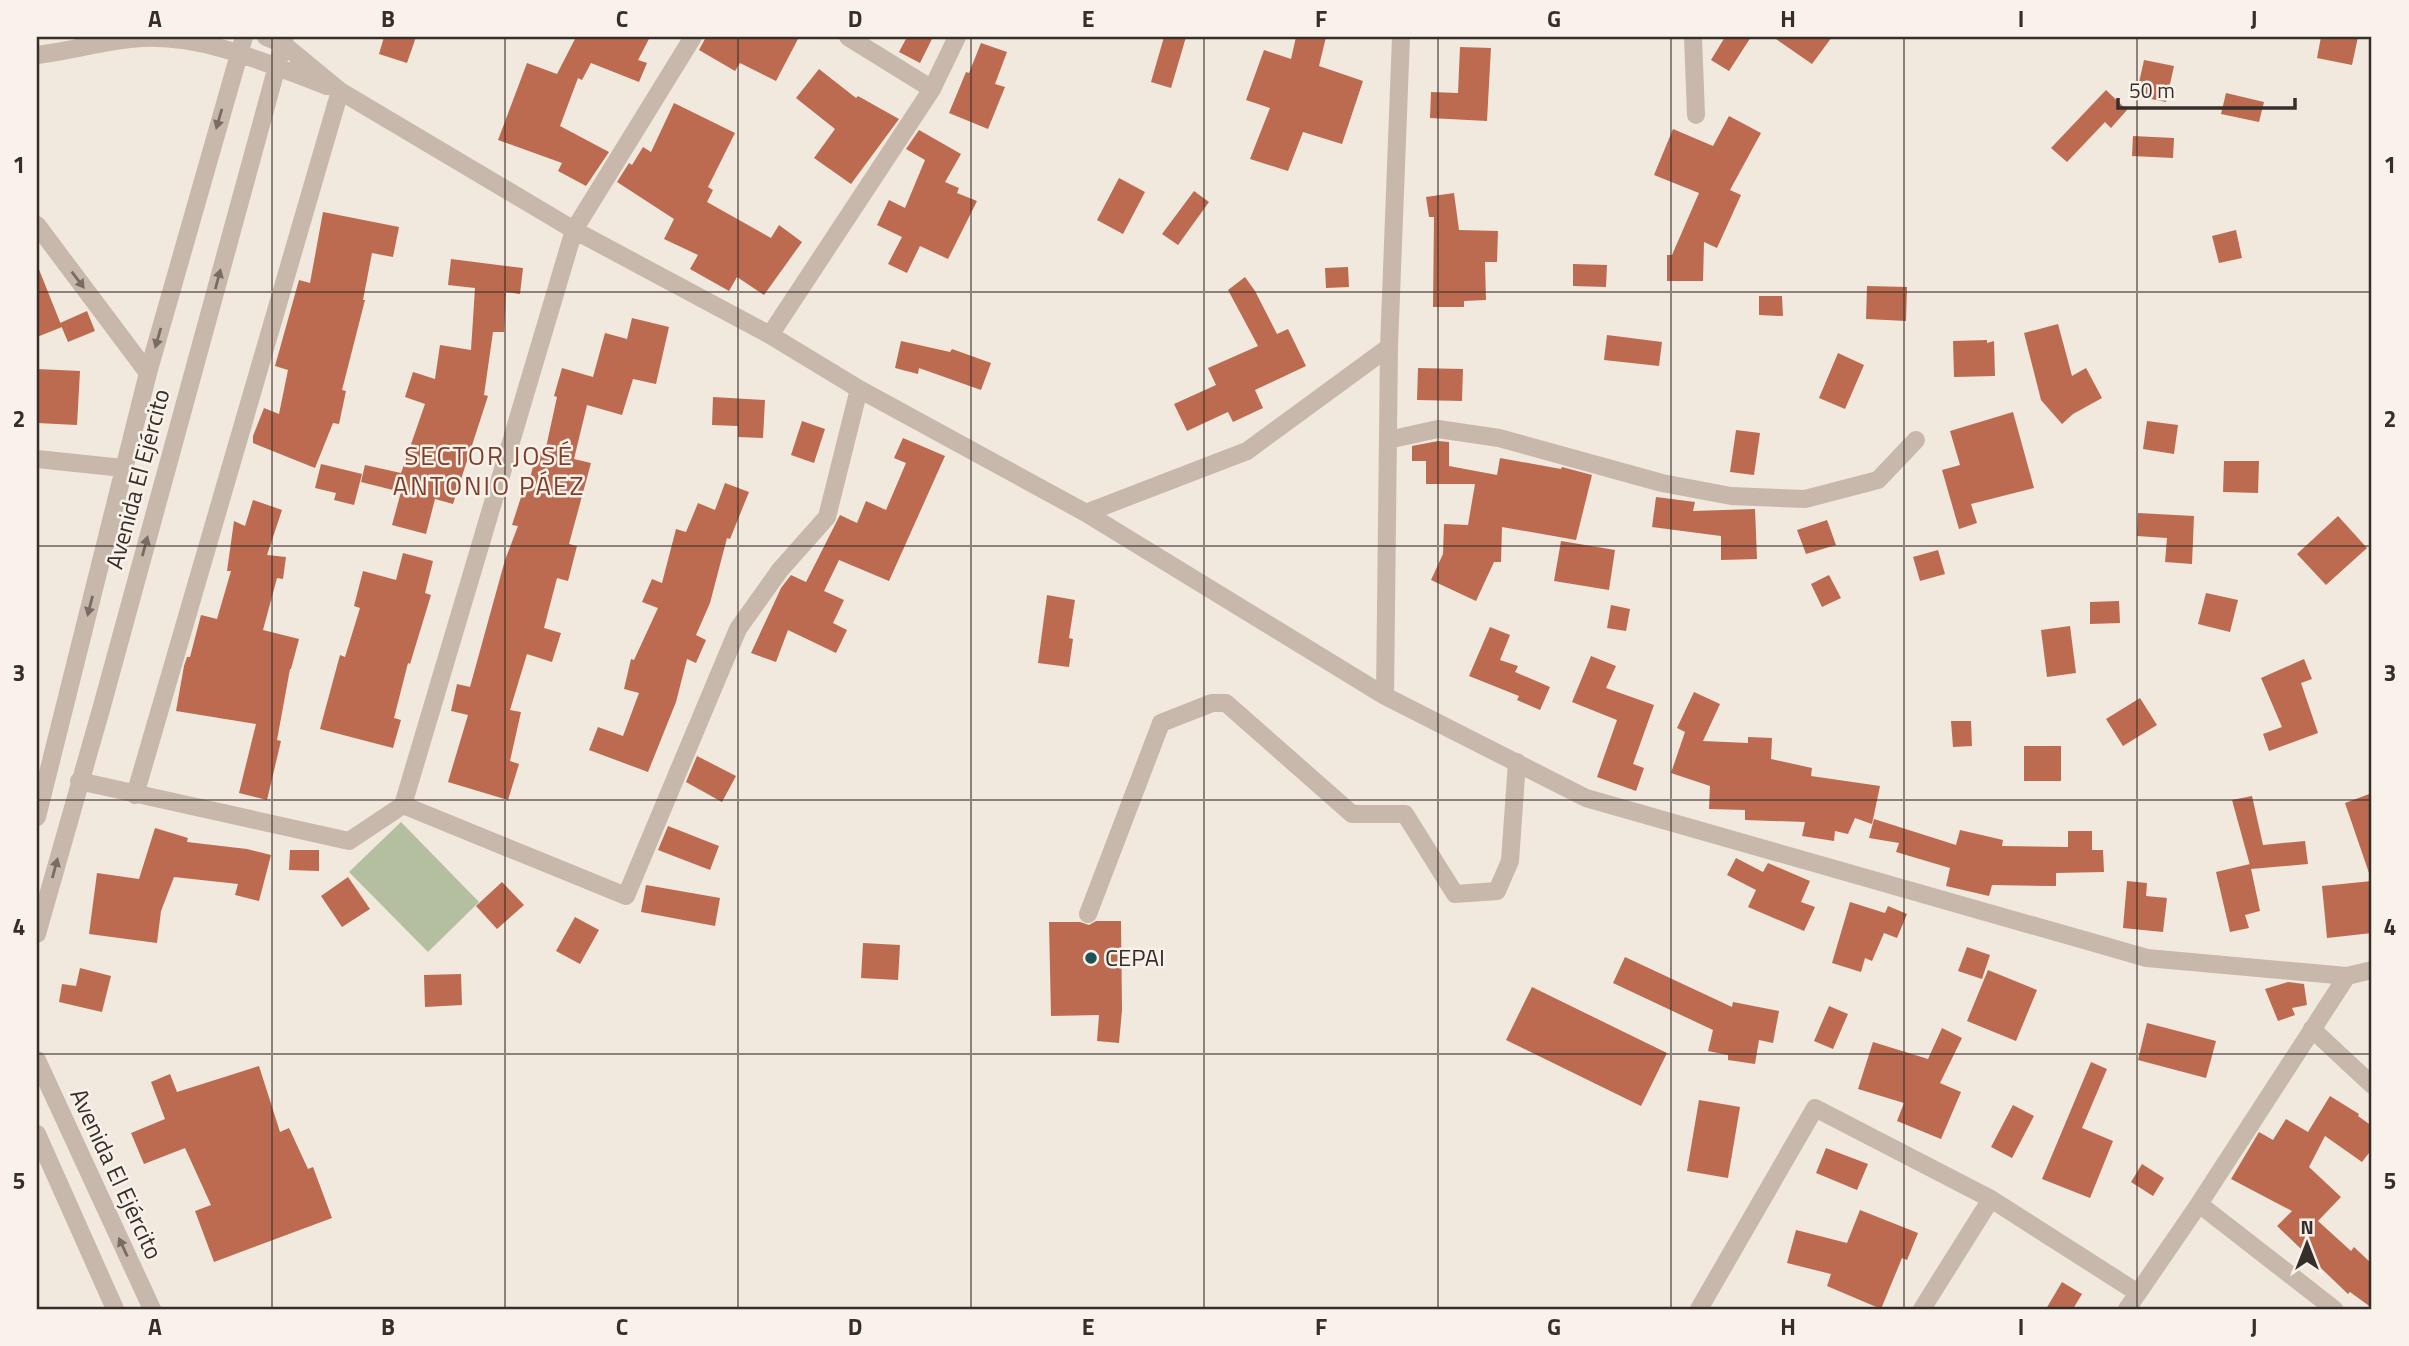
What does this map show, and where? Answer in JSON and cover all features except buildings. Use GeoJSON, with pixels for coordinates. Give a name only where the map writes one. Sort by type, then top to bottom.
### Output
{"type":"FeatureCollection","features":[{"type":"Feature","properties":{"kind":"street"},"geometry":{"type":"LineString","coordinates":[[79,781],[349,841],[403,805],[574,230],[693,37]]}},
{"type":"Feature","properties":{"kind":"street"},"geometry":{"type":"LineString","coordinates":[[848,37],[932,89]]}},
{"type":"Feature","properties":{"kind":"street"},"geometry":{"type":"LineString","coordinates":[[770,335],[932,89],[957,37]]}},
{"type":"Feature","properties":{"kind":"street"},"geometry":{"type":"LineString","coordinates":[[1385,696],[1389,346],[1401,37]]}},
{"type":"Feature","properties":{"kind":"street"},"geometry":{"type":"LineString","coordinates":[[1693,37],[1696,115]]}},
{"type":"Feature","properties":{"kind":"street"},"geometry":{"type":"LineString","coordinates":[[37,55],[111,41],[144,38],[241,45],[276,67],[340,91]]}},
{"type":"Feature","properties":{"kind":"street"},"geometry":{"type":"LineString","coordinates":[[278,39],[340,91],[574,230],[770,335],[859,389],[1086,513],[1385,696],[1586,798],[2147,958],[2347,976],[2372,970]]}},
{"type":"Feature","properties":{"kind":"street","name":"Avenida El Ejército"},"geometry":{"type":"LineString","coordinates":[[37,934],[276,67],[278,39]]}},
{"type":"Feature","properties":{"kind":"street","name":"Avenida El Ejército"},"geometry":{"type":"LineString","coordinates":[[37,817],[148,373],[241,45]]}},
{"type":"Feature","properties":{"kind":"street"},"geometry":{"type":"LineString","coordinates":[[135,795],[340,91]]}},
{"type":"Feature","properties":{"kind":"street"},"geometry":{"type":"LineString","coordinates":[[37,225],[148,373]]}},
{"type":"Feature","properties":{"kind":"street"},"geometry":{"type":"LineString","coordinates":[[1086,513],[1247,451],[1389,346]]}},
{"type":"Feature","properties":{"kind":"street"},"geometry":{"type":"LineString","coordinates":[[403,805],[626,896],[738,629],[780,570],[827,517],[859,389]]}},
{"type":"Feature","properties":{"kind":"street"},"geometry":{"type":"LineString","coordinates":[[1388,439],[1438,429],[1499,438],[1662,483],[1731,496],[1805,499],[1878,480],[1916,440]]}},
{"type":"Feature","properties":{"kind":"street"},"geometry":{"type":"LineString","coordinates":[[37,459],[123,468]]}},
{"type":"Feature","properties":{"kind":"street"},"geometry":{"type":"LineString","coordinates":[[1088,914],[1161,723],[1212,703],[1226,703],[1352,814],[1405,814],[1455,894],[1497,891],[1510,860],[1517,762]]}},
{"type":"Feature","properties":{"kind":"street"},"geometry":{"type":"LineString","coordinates":[[2127,1309],[2199,1204],[2347,976]]}},
{"type":"Feature","properties":{"kind":"street"},"geometry":{"type":"LineString","coordinates":[[2312,1029],[2372,1085]]}},
{"type":"Feature","properties":{"kind":"street","name":"Avenida El Ejército"},"geometry":{"type":"LineString","coordinates":[[37,1059],[152,1309]]}},
{"type":"Feature","properties":{"kind":"street"},"geometry":{"type":"LineString","coordinates":[[1699,1309],[1815,1108],[1991,1199],[2138,1293]]}},
{"type":"Feature","properties":{"kind":"street"},"geometry":{"type":"LineString","coordinates":[[37,1134],[115,1309]]}},
{"type":"Feature","properties":{"kind":"street"},"geometry":{"type":"LineString","coordinates":[[1922,1309],[1991,1199]]}},
{"type":"Feature","properties":{"kind":"street"},"geometry":{"type":"LineString","coordinates":[[2199,1204],[2334,1309]]}},
{"type":"Feature","properties":{"kind":"green space"},"geometry":{"type":"Polygon","coordinates":[[[401,822],[479,902],[428,952],[349,872],[401,822]]]}},
{"type":"Feature","properties":{"kind":"place","name":"CEPAI"},"geometry":{"type":"Point","coordinates":[1091,958]}},
{"type":"Feature","properties":{"kind":"district","name":"SECTOR JOSÉ ANTONIO PÁEZ"},"geometry":{"type":"Point","coordinates":[489,471]}}]}
